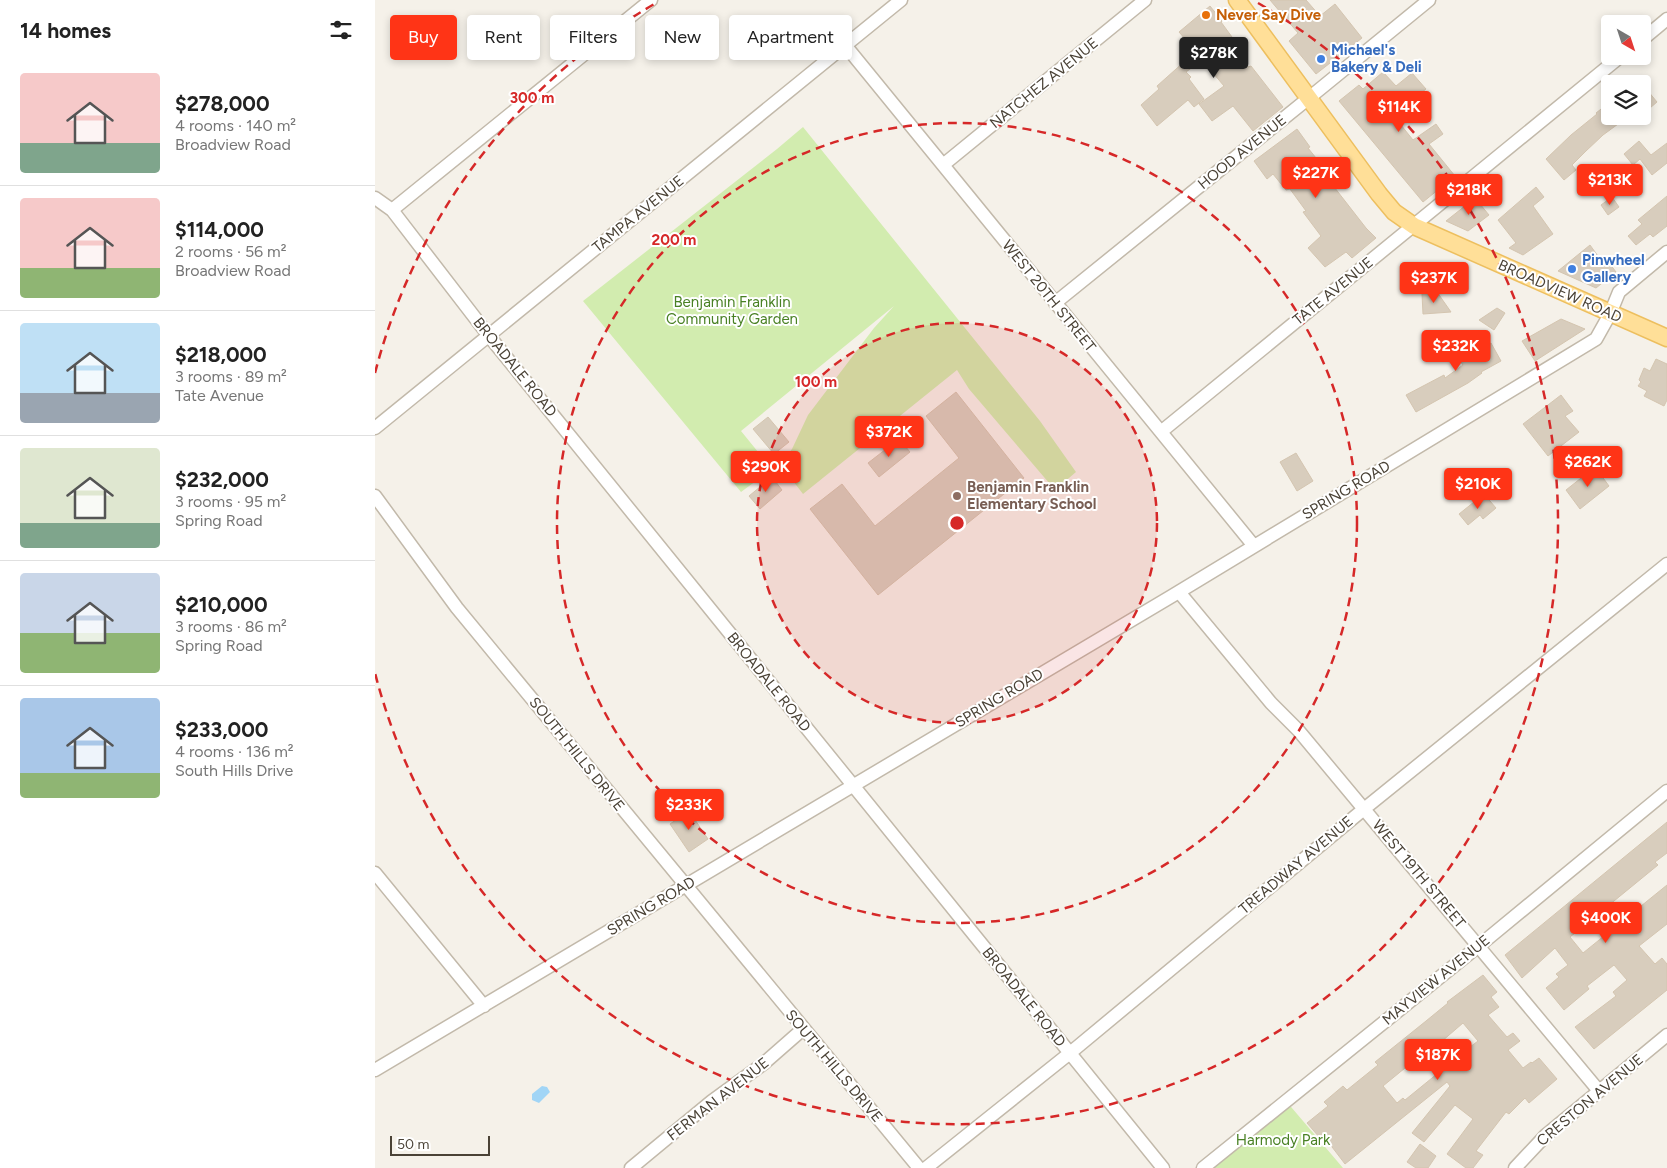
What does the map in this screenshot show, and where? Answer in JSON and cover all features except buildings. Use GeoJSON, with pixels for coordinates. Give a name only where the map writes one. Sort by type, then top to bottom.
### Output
{"type":"FeatureCollection","features":[{"type":"Feature","properties":{"kind":"main road","name":"BROADVIEW ROAD"},"geometry":{"type":"LineString","coordinates":[[1237,0],[1379,194],[1395,212],[1414,226],[1667,338]]}},
{"type":"Feature","properties":{"kind":"street"},"geometry":{"type":"LineString","coordinates":[[392,210],[651,0]]}},
{"type":"Feature","properties":{"kind":"street","name":"TAMPA AVENUE"},"geometry":{"type":"LineString","coordinates":[[852,39],[901,0]]}},
{"type":"Feature","properties":{"kind":"street","name":"NATCHEZ AVENUE"},"geometry":{"type":"LineString","coordinates":[[943,165],[1145,0]]}},
{"type":"Feature","properties":{"kind":"street","name":"HOOD AVENUE"},"geometry":{"type":"LineString","coordinates":[[1055,303],[1429,0]]}},
{"type":"Feature","properties":{"kind":"street"},"geometry":{"type":"LineString","coordinates":[[1651,32],[1667,18]]}},
{"type":"Feature","properties":{"kind":"street","name":"WEST 20TH STREET"},"geometry":{"type":"LineString","coordinates":[[852,54],[1254,546]]}},
{"type":"Feature","properties":{"kind":"street","name":"TAMPA AVENUE"},"geometry":{"type":"LineString","coordinates":[[375,428],[827,60]]}},
{"type":"Feature","properties":{"kind":"street","name":"TATE AVENUE"},"geometry":{"type":"LineString","coordinates":[[1162,431],[1610,65]]}},
{"type":"Feature","properties":{"kind":"street","name":"BROADALE ROAD"},"geometry":{"type":"LineString","coordinates":[[375,198],[392,210],[489,336],[1163,1168]]}},
{"type":"Feature","properties":{"kind":"street","name":"SPRING ROAD"},"geometry":{"type":"LineString","coordinates":[[375,1070],[1179,592],[1597,339],[1619,292],[1667,252]]}},
{"type":"Feature","properties":{"kind":"street","name":"SOUTH HILLS DRIVE"},"geometry":{"type":"LineString","coordinates":[[375,496],[457,608],[919,1168]]}},
{"type":"Feature","properties":{"kind":"street","name":"TREADWAY AVENUE"},"geometry":{"type":"LineString","coordinates":[[926,1168],[1070,1054],[1364,809],[1667,564]]}},
{"type":"Feature","properties":{"kind":"street","name":"WEST 19TH STREET"},"geometry":{"type":"LineString","coordinates":[[1179,592],[1271,703],[1298,730],[1599,1091]]}},
{"type":"Feature","properties":{"kind":"street","name":"MAYVIEW AVENUE"},"geometry":{"type":"LineString","coordinates":[[1203,1168],[1479,946],[1667,790]]}},
{"type":"Feature","properties":{"kind":"street"},"geometry":{"type":"LineString","coordinates":[[375,873],[484,1006]]}},
{"type":"Feature","properties":{"kind":"street","name":"FERMAN AVENUE"},"geometry":{"type":"LineString","coordinates":[[631,1168],[712,1101],[763,1064],[803,1029]]}},
{"type":"Feature","properties":{"kind":"street","name":"CRESTON AVENUE"},"geometry":{"type":"LineString","coordinates":[[1515,1168],[1546,1134],[1667,1035]]}},
{"type":"Feature","properties":{"kind":"green space","name":"Benjamin Franklin Community Garden"},"geometry":{"type":"Polygon","coordinates":[[[803,127],[1040,421],[1076,472],[1055,490],[969,389],[957,370],[803,494],[780,464],[792,449],[808,415],[874,328],[894,306],[741,431],[772,469],[741,492],[583,301],[803,127]]]}},
{"type":"Feature","properties":{"kind":"green space","name":"Harmody Park"},"geometry":{"type":"Polygon","coordinates":[[[1286,1101],[1343,1168],[1203,1168],[1286,1101]]]}},
{"type":"Feature","properties":{"kind":"water"},"geometry":{"type":"Polygon","coordinates":[[[542,1086],[547,1087],[550,1092],[539,1103],[532,1100],[532,1094],[542,1086]]]}},
{"type":"Feature","properties":{"kind":"place","name":"Never Say Dive"},"geometry":{"type":"Point","coordinates":[1206,15]}},
{"type":"Feature","properties":{"kind":"place","name":"Michael's Bakery & Deli"},"geometry":{"type":"Point","coordinates":[1321,59]}},
{"type":"Feature","properties":{"kind":"place","name":"Pinwheel Gallery"},"geometry":{"type":"Point","coordinates":[1572,269]}},
{"type":"Feature","properties":{"kind":"place","name":"Benjamin Franklin Elementary School"},"geometry":{"type":"Point","coordinates":[957,496]}}]}
